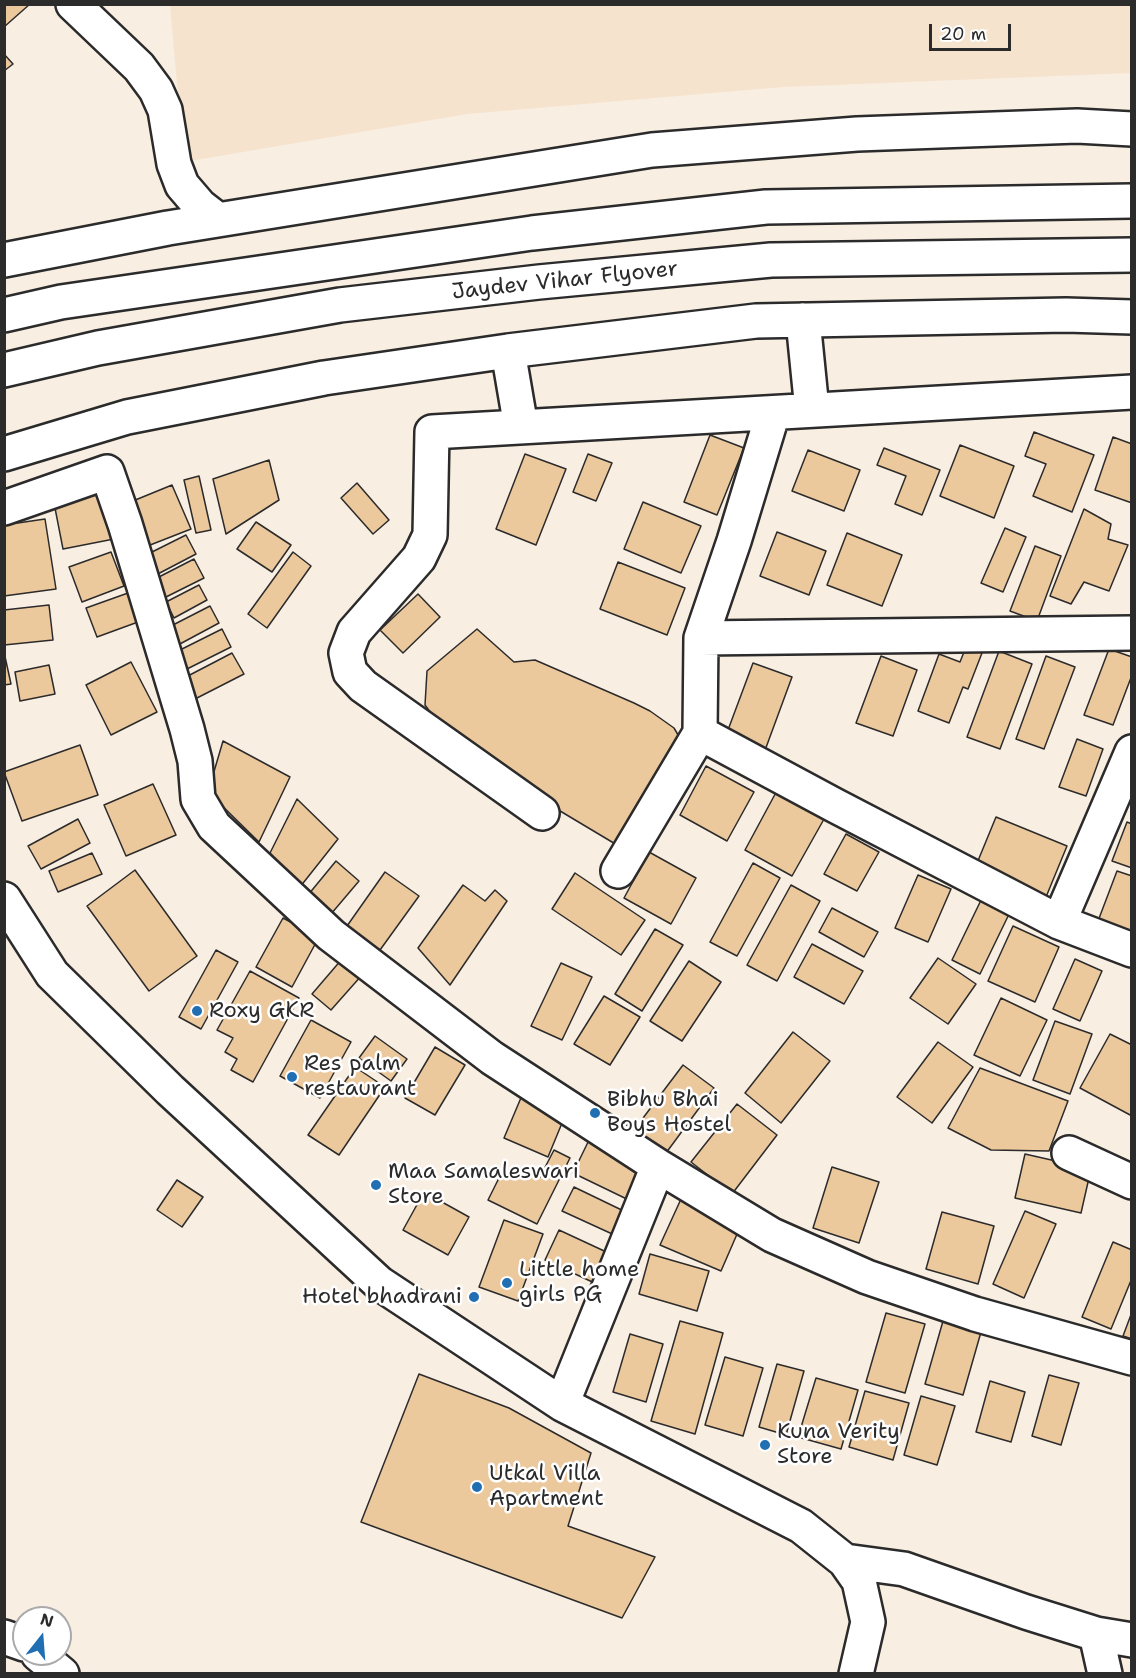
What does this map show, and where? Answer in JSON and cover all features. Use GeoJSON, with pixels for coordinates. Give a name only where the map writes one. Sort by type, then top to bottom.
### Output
{"type":"FeatureCollection","features":[{"type":"Feature","properties":{"kind":"main road"},"geometry":{"type":"LineString","coordinates":[[73,4],[139,68],[156,90],[165,110],[171,147],[182,186],[200,206],[218,220]]}},
{"type":"Feature","properties":{"kind":"main road"},"geometry":{"type":"LineString","coordinates":[[4,260],[218,220],[652,150],[857,134],[1077,126],[1131,129]]}},
{"type":"Feature","properties":{"kind":"main road"},"geometry":{"type":"LineString","coordinates":[[4,315],[61,302],[532,232],[766,207],[1131,201]]}},
{"type":"Feature","properties":{"kind":"main road","name":"Jaydev Vihar Flyover"},"geometry":{"type":"LineString","coordinates":[[4,370],[98,348],[340,305],[550,281],[771,260],[1131,255]]}},
{"type":"Feature","properties":{"kind":"main road"},"geometry":{"type":"LineString","coordinates":[[4,453],[127,417],[324,378],[508,351],[756,321],[1066,315],[1131,317]]}},
{"type":"Feature","properties":{"kind":"main road"},"geometry":{"type":"LineString","coordinates":[[803,320],[812,411]]}},
{"type":"Feature","properties":{"kind":"main road"},"geometry":{"type":"LineString","coordinates":[[508,351],[521,427]]}},
{"type":"Feature","properties":{"kind":"main road"},"geometry":{"type":"LineString","coordinates":[[542,813],[363,686],[350,672],[346,653],[354,632],[420,558],[430,535],[432,432],[1131,392]]}},
{"type":"Feature","properties":{"kind":"main road"},"geometry":{"type":"LineString","coordinates":[[618,871],[700,733],[701,638],[734,542],[773,413]]}},
{"type":"Feature","properties":{"kind":"main road"},"geometry":{"type":"LineString","coordinates":[[4,508],[107,472],[187,729],[195,761],[198,799],[214,826],[331,935],[492,1058],[658,1166],[772,1235],[867,1277],[975,1314],[1131,1358]]}},
{"type":"Feature","properties":{"kind":"main road"},"geometry":{"type":"LineString","coordinates":[[701,638],[1131,633]]}},
{"type":"Feature","properties":{"kind":"main road"},"geometry":{"type":"LineString","coordinates":[[700,733],[834,806],[1059,922],[1131,950]]}},
{"type":"Feature","properties":{"kind":"main road"},"geometry":{"type":"LineString","coordinates":[[1059,922],[1131,752]]}},
{"type":"Feature","properties":{"kind":"main road"},"geometry":{"type":"LineString","coordinates":[[4,899],[52,974],[170,1090],[379,1282],[562,1404],[801,1526],[845,1561],[859,1581],[868,1622],[856,1674]]}},
{"type":"Feature","properties":{"kind":"main road"},"geometry":{"type":"LineString","coordinates":[[1069,1153],[1131,1182]]}},
{"type":"Feature","properties":{"kind":"main road"},"geometry":{"type":"LineString","coordinates":[[562,1404],[658,1166]]}},
{"type":"Feature","properties":{"kind":"main road"},"geometry":{"type":"LineString","coordinates":[[845,1561],[904,1569],[1096,1634],[1131,1640]]}},
{"type":"Feature","properties":{"kind":"main road"},"geometry":{"type":"LineString","coordinates":[[1096,1634],[1105,1674]]}},
{"type":"Feature","properties":{"kind":"shaded area"},"geometry":{"type":"Polygon","coordinates":[[[170,5],[1131,5],[1131,73],[783,87],[467,114],[184,162],[170,5]]]}},
{"type":"Feature","properties":{"kind":"building"},"geometry":{"type":"Polygon","coordinates":[[[4,4],[30,4],[4,27],[4,4]]]}},
{"type":"Feature","properties":{"kind":"building"},"geometry":{"type":"Polygon","coordinates":[[[4,54],[13,64],[4,71],[4,54]]]}},
{"type":"Feature","properties":{"kind":"building"},"geometry":{"type":"Polygon","coordinates":[[[1034,432],[1094,455],[1072,512],[1033,496],[1046,464],[1025,456],[1034,432]]]}},
{"type":"Feature","properties":{"kind":"building"},"geometry":{"type":"Polygon","coordinates":[[[710,435],[744,448],[717,515],[684,502],[710,435]]]}},
{"type":"Feature","properties":{"kind":"building"},"geometry":{"type":"Polygon","coordinates":[[[1113,437],[1132,444],[1132,503],[1095,490],[1113,437]]]}},
{"type":"Feature","properties":{"kind":"building"},"geometry":{"type":"Polygon","coordinates":[[[960,445],[1014,466],[994,518],[940,496],[960,445]]]}},
{"type":"Feature","properties":{"kind":"building"},"geometry":{"type":"Polygon","coordinates":[[[884,448],[940,470],[922,515],[895,504],[906,476],[877,465],[884,448]]]}},
{"type":"Feature","properties":{"kind":"building"},"geometry":{"type":"Polygon","coordinates":[[[808,450],[860,470],[844,511],[792,491],[808,450]]]}},
{"type":"Feature","properties":{"kind":"building"},"geometry":{"type":"Polygon","coordinates":[[[525,454],[566,469],[536,545],[496,529],[525,454]]]}},
{"type":"Feature","properties":{"kind":"building"},"geometry":{"type":"Polygon","coordinates":[[[588,454],[612,463],[596,501],[573,492],[588,454]]]}},
{"type":"Feature","properties":{"kind":"building"},"geometry":{"type":"Polygon","coordinates":[[[269,460],[279,500],[226,534],[213,479],[269,460]]]}},
{"type":"Feature","properties":{"kind":"building"},"geometry":{"type":"Polygon","coordinates":[[[199,476],[211,530],[196,533],[184,480],[199,476]]]}},
{"type":"Feature","properties":{"kind":"building"},"geometry":{"type":"Polygon","coordinates":[[[357,483],[389,520],[373,534],[341,498],[357,483]]]}},
{"type":"Feature","properties":{"kind":"building"},"geometry":{"type":"Polygon","coordinates":[[[172,485],[191,529],[145,547],[128,503],[172,485]]]}},
{"type":"Feature","properties":{"kind":"building"},"geometry":{"type":"Polygon","coordinates":[[[105,493],[114,539],[63,549],[54,503],[105,493]]]}},
{"type":"Feature","properties":{"kind":"building"},"geometry":{"type":"Polygon","coordinates":[[[643,502],[701,526],[681,573],[624,549],[643,502]]]}},
{"type":"Feature","properties":{"kind":"building"},"geometry":{"type":"Polygon","coordinates":[[[1084,509],[1111,524],[1108,539],[1128,545],[1109,591],[1084,582],[1071,604],[1050,596],[1084,509]]]}},
{"type":"Feature","properties":{"kind":"building"},"geometry":{"type":"Polygon","coordinates":[[[45,519],[56,589],[4,596],[4,525],[45,519]]]}},
{"type":"Feature","properties":{"kind":"building"},"geometry":{"type":"Polygon","coordinates":[[[256,522],[291,545],[272,572],[237,549],[256,522]]]}},
{"type":"Feature","properties":{"kind":"building"},"geometry":{"type":"Polygon","coordinates":[[[1005,528],[1026,537],[1003,592],[981,583],[1005,528]]]}},
{"type":"Feature","properties":{"kind":"building"},"geometry":{"type":"Polygon","coordinates":[[[777,532],[826,551],[809,595],[760,576],[777,532]]]}},
{"type":"Feature","properties":{"kind":"building"},"geometry":{"type":"Polygon","coordinates":[[[847,533],[902,555],[882,606],[827,585],[847,533]]]}},
{"type":"Feature","properties":{"kind":"building"},"geometry":{"type":"Polygon","coordinates":[[[186,535],[196,554],[154,576],[144,556],[186,535]]]}},
{"type":"Feature","properties":{"kind":"building"},"geometry":{"type":"Polygon","coordinates":[[[1035,546],[1061,556],[1037,621],[1010,611],[1035,546]]]}},
{"type":"Feature","properties":{"kind":"building"},"geometry":{"type":"Polygon","coordinates":[[[111,552],[124,586],[82,602],[69,567],[111,552]]]}},
{"type":"Feature","properties":{"kind":"building"},"geometry":{"type":"Polygon","coordinates":[[[293,552],[311,566],[267,628],[248,614],[293,552]]]}},
{"type":"Feature","properties":{"kind":"building"},"geometry":{"type":"Polygon","coordinates":[[[194,559],[204,578],[164,598],[155,579],[194,559]]]}},
{"type":"Feature","properties":{"kind":"building"},"geometry":{"type":"Polygon","coordinates":[[[618,562],[685,588],[667,635],[600,609],[618,562]]]}},
{"type":"Feature","properties":{"kind":"building"},"geometry":{"type":"Polygon","coordinates":[[[199,585],[207,600],[174,618],[166,602],[199,585]]]}},
{"type":"Feature","properties":{"kind":"building"},"geometry":{"type":"Polygon","coordinates":[[[128,593],[138,622],[97,637],[86,608],[128,593]]]}},
{"type":"Feature","properties":{"kind":"building"},"geometry":{"type":"Polygon","coordinates":[[[418,594],[440,617],[403,653],[380,630],[418,594]]]}},
{"type":"Feature","properties":{"kind":"building"},"geometry":{"type":"Polygon","coordinates":[[[49,605],[53,640],[4,645],[4,610],[49,605]]]}},
{"type":"Feature","properties":{"kind":"building"},"geometry":{"type":"Polygon","coordinates":[[[210,606],[219,623],[178,645],[169,627],[210,606]]]}},
{"type":"Feature","properties":{"kind":"building"},"geometry":{"type":"Polygon","coordinates":[[[222,629],[231,647],[183,671],[174,653],[222,629]]]}},
{"type":"Feature","properties":{"kind":"building"},"geometry":{"type":"Polygon","coordinates":[[[477,629],[514,662],[535,660],[634,703],[674,728],[687,750],[617,845],[458,750],[425,705],[427,671],[477,629]]]}},
{"type":"Feature","properties":{"kind":"building"},"geometry":{"type":"Polygon","coordinates":[[[966,647],[982,653],[968,689],[963,687],[949,723],[918,711],[939,654],[960,662],[966,647]]]}},
{"type":"Feature","properties":{"kind":"building"},"geometry":{"type":"Polygon","coordinates":[[[1109,649],[1132,657],[1132,675],[1113,725],[1084,715],[1109,649]]]}},
{"type":"Feature","properties":{"kind":"building"},"geometry":{"type":"Polygon","coordinates":[[[999,651],[1032,664],[1000,749],[967,737],[999,651]]]}},
{"type":"Feature","properties":{"kind":"building"},"geometry":{"type":"Polygon","coordinates":[[[4,652],[11,684],[4,685],[4,652]]]}},
{"type":"Feature","properties":{"kind":"building"},"geometry":{"type":"Polygon","coordinates":[[[232,653],[244,674],[195,699],[184,678],[232,653]]]}},
{"type":"Feature","properties":{"kind":"building"},"geometry":{"type":"Polygon","coordinates":[[[881,656],[917,670],[893,736],[856,723],[881,656]]]}},
{"type":"Feature","properties":{"kind":"building"},"geometry":{"type":"Polygon","coordinates":[[[1046,656],[1075,667],[1044,749],[1016,739],[1046,656]]]}},
{"type":"Feature","properties":{"kind":"building"},"geometry":{"type":"Polygon","coordinates":[[[131,662],[157,712],[111,735],[86,685],[131,662]]]}},
{"type":"Feature","properties":{"kind":"building"},"geometry":{"type":"Polygon","coordinates":[[[753,663],[792,677],[764,753],[725,738],[753,663]]]}},
{"type":"Feature","properties":{"kind":"building"},"geometry":{"type":"Polygon","coordinates":[[[49,665],[55,694],[20,701],[15,672],[49,665]]]}},
{"type":"Feature","properties":{"kind":"building"},"geometry":{"type":"Polygon","coordinates":[[[1077,739],[1103,749],[1086,796],[1059,787],[1077,739]]]}},
{"type":"Feature","properties":{"kind":"building"},"geometry":{"type":"Polygon","coordinates":[[[223,741],[290,777],[259,842],[208,792],[223,741]]]}},
{"type":"Feature","properties":{"kind":"building"},"geometry":{"type":"Polygon","coordinates":[[[80,745],[98,795],[22,821],[4,772],[80,745]]]}},
{"type":"Feature","properties":{"kind":"building"},"geometry":{"type":"Polygon","coordinates":[[[706,766],[754,792],[727,841],[680,815],[706,766]]]}},
{"type":"Feature","properties":{"kind":"building"},"geometry":{"type":"Polygon","coordinates":[[[153,784],[176,835],[126,856],[104,805],[153,784]]]}},
{"type":"Feature","properties":{"kind":"building"},"geometry":{"type":"Polygon","coordinates":[[[780,785],[828,812],[792,876],[745,850],[780,785]]]}},
{"type":"Feature","properties":{"kind":"building"},"geometry":{"type":"Polygon","coordinates":[[[297,799],[338,839],[300,887],[270,853],[297,799]]]}},
{"type":"Feature","properties":{"kind":"building"},"geometry":{"type":"Polygon","coordinates":[[[996,817],[1067,846],[1046,897],[975,868],[996,817]]]}},
{"type":"Feature","properties":{"kind":"building"},"geometry":{"type":"Polygon","coordinates":[[[78,819],[90,843],[41,869],[28,846],[78,819]]]}},
{"type":"Feature","properties":{"kind":"building"},"geometry":{"type":"Polygon","coordinates":[[[1127,822],[1132,824],[1132,868],[1112,861],[1127,822]]]}},
{"type":"Feature","properties":{"kind":"building"},"geometry":{"type":"Polygon","coordinates":[[[846,834],[879,852],[857,891],[824,874],[846,834]]]}},
{"type":"Feature","properties":{"kind":"building"},"geometry":{"type":"Polygon","coordinates":[[[649,852],[696,878],[671,924],[624,898],[649,852]]]}},
{"type":"Feature","properties":{"kind":"building"},"geometry":{"type":"Polygon","coordinates":[[[92,853],[102,874],[58,892],[49,871],[92,853]]]}},
{"type":"Feature","properties":{"kind":"building"},"geometry":{"type":"Polygon","coordinates":[[[336,861],[359,881],[331,914],[308,895],[336,861]]]}},
{"type":"Feature","properties":{"kind":"building"},"geometry":{"type":"Polygon","coordinates":[[[753,863],[780,878],[737,956],[710,942],[753,863]]]}},
{"type":"Feature","properties":{"kind":"building"},"geometry":{"type":"Polygon","coordinates":[[[135,870],[197,956],[149,991],[87,906],[135,870]]]}},
{"type":"Feature","properties":{"kind":"building"},"geometry":{"type":"Polygon","coordinates":[[[1117,871],[1132,876],[1132,933],[1098,921],[1117,871]]]}},
{"type":"Feature","properties":{"kind":"building"},"geometry":{"type":"Polygon","coordinates":[[[385,872],[419,896],[380,950],[347,926],[385,872]]]}},
{"type":"Feature","properties":{"kind":"building"},"geometry":{"type":"Polygon","coordinates":[[[575,873],[645,920],[621,955],[552,909],[575,873]]]}},
{"type":"Feature","properties":{"kind":"building"},"geometry":{"type":"Polygon","coordinates":[[[918,875],[951,889],[928,942],[895,928],[918,875]]]}},
{"type":"Feature","properties":{"kind":"building"},"geometry":{"type":"Polygon","coordinates":[[[463,885],[485,901],[495,890],[507,901],[450,985],[418,948],[463,885]]]}},
{"type":"Feature","properties":{"kind":"building"},"geometry":{"type":"Polygon","coordinates":[[[791,885],[820,901],[777,981],[747,965],[791,885]]]}},
{"type":"Feature","properties":{"kind":"building"},"geometry":{"type":"Polygon","coordinates":[[[984,894],[1012,908],[980,974],[952,960],[984,894]]]}},
{"type":"Feature","properties":{"kind":"building"},"geometry":{"type":"Polygon","coordinates":[[[832,908],[878,932],[864,957],[819,932],[832,908]]]}},
{"type":"Feature","properties":{"kind":"building"},"geometry":{"type":"Polygon","coordinates":[[[283,918],[319,937],[292,987],[256,967],[283,918]]]}},
{"type":"Feature","properties":{"kind":"building"},"geometry":{"type":"Polygon","coordinates":[[[1013,926],[1059,947],[1035,1002],[988,981],[1013,926]]]}},
{"type":"Feature","properties":{"kind":"building"},"geometry":{"type":"Polygon","coordinates":[[[655,929],[683,945],[642,1011],[615,994],[655,929]]]}},
{"type":"Feature","properties":{"kind":"building"},"geometry":{"type":"Polygon","coordinates":[[[812,944],[863,971],[844,1004],[794,977],[812,944]]]}},
{"type":"Feature","properties":{"kind":"building"},"geometry":{"type":"Polygon","coordinates":[[[216,950],[238,962],[201,1029],[179,1017],[216,950]]]}},
{"type":"Feature","properties":{"kind":"building"},"geometry":{"type":"Polygon","coordinates":[[[938,958],[976,984],[948,1024],[910,998],[938,958]]]}},
{"type":"Feature","properties":{"kind":"building"},"geometry":{"type":"Polygon","coordinates":[[[342,959],[362,975],[331,1010],[312,994],[342,959]]]}},
{"type":"Feature","properties":{"kind":"building"},"geometry":{"type":"Polygon","coordinates":[[[1075,959],[1102,971],[1080,1021],[1053,1009],[1075,959]]]}},
{"type":"Feature","properties":{"kind":"building"},"geometry":{"type":"Polygon","coordinates":[[[689,961],[721,982],[682,1041],[650,1021],[689,961]]]}},
{"type":"Feature","properties":{"kind":"building"},"geometry":{"type":"Polygon","coordinates":[[[561,963],[592,977],[562,1040],[531,1026],[561,963]]]}},
{"type":"Feature","properties":{"kind":"building"},"geometry":{"type":"Polygon","coordinates":[[[250,971],[299,998],[253,1082],[231,1070],[237,1059],[225,1052],[233,1038],[217,1030],[250,971]]]}},
{"type":"Feature","properties":{"kind":"building"},"geometry":{"type":"Polygon","coordinates":[[[604,996],[640,1017],[610,1065],[574,1044],[604,996]]]}},
{"type":"Feature","properties":{"kind":"building"},"geometry":{"type":"Polygon","coordinates":[[[1001,998],[1047,1020],[1020,1076],[974,1055],[1001,998]]]}},
{"type":"Feature","properties":{"kind":"building"},"geometry":{"type":"Polygon","coordinates":[[[311,1020],[351,1042],[320,1098],[280,1076],[311,1020]]]}},
{"type":"Feature","properties":{"kind":"building"},"geometry":{"type":"Polygon","coordinates":[[[1055,1021],[1092,1034],[1070,1094],[1033,1080],[1055,1021]]]}},
{"type":"Feature","properties":{"kind":"building"},"geometry":{"type":"Polygon","coordinates":[[[793,1032],[830,1061],[781,1123],[745,1093],[793,1032]]]}},
{"type":"Feature","properties":{"kind":"building"},"geometry":{"type":"Polygon","coordinates":[[[1110,1034],[1132,1045],[1132,1116],[1080,1088],[1110,1034]]]}},
{"type":"Feature","properties":{"kind":"building"},"geometry":{"type":"Polygon","coordinates":[[[375,1036],[407,1059],[391,1081],[359,1058],[375,1036]]]}},
{"type":"Feature","properties":{"kind":"building"},"geometry":{"type":"Polygon","coordinates":[[[938,1042],[973,1067],[932,1123],[897,1097],[938,1042]]]}},
{"type":"Feature","properties":{"kind":"building"},"geometry":{"type":"Polygon","coordinates":[[[435,1047],[465,1065],[435,1115],[405,1098],[435,1047]]]}},
{"type":"Feature","properties":{"kind":"building"},"geometry":{"type":"Polygon","coordinates":[[[683,1065],[714,1088],[666,1153],[634,1130],[683,1065]]]}},
{"type":"Feature","properties":{"kind":"building"},"geometry":{"type":"Polygon","coordinates":[[[355,1067],[385,1087],[339,1155],[308,1135],[355,1067]]]}},
{"type":"Feature","properties":{"kind":"building"},"geometry":{"type":"Polygon","coordinates":[[[980,1068],[1068,1101],[1049,1151],[991,1150],[948,1128],[980,1068]]]}},
{"type":"Feature","properties":{"kind":"building"},"geometry":{"type":"Polygon","coordinates":[[[523,1093],[567,1111],[548,1157],[504,1138],[523,1093]]]}},
{"type":"Feature","properties":{"kind":"building"},"geometry":{"type":"Polygon","coordinates":[[[737,1104],[777,1135],[732,1194],[691,1162],[737,1104]]]}},
{"type":"Feature","properties":{"kind":"building"},"geometry":{"type":"Polygon","coordinates":[[[590,1138],[652,1169],[635,1203],[573,1173],[590,1138]]]}},
{"type":"Feature","properties":{"kind":"building"},"geometry":{"type":"Polygon","coordinates":[[[554,1150],[570,1158],[537,1224],[488,1200],[504,1168],[513,1172],[516,1166],[540,1177],[554,1150]]]}},
{"type":"Feature","properties":{"kind":"building"},"geometry":{"type":"Polygon","coordinates":[[[1025,1154],[1091,1169],[1081,1213],[1015,1198],[1025,1154]]]}},
{"type":"Feature","properties":{"kind":"building"},"geometry":{"type":"Polygon","coordinates":[[[832,1167],[879,1182],[859,1243],[813,1228],[832,1167]]]}},
{"type":"Feature","properties":{"kind":"building"},"geometry":{"type":"Polygon","coordinates":[[[177,1180],[203,1197],[182,1227],[157,1210],[177,1180]]]}},
{"type":"Feature","properties":{"kind":"building"},"geometry":{"type":"Polygon","coordinates":[[[574,1187],[632,1215],[621,1238],[562,1211],[574,1187]]]}},
{"type":"Feature","properties":{"kind":"building"},"geometry":{"type":"Polygon","coordinates":[[[424,1192],[469,1217],[448,1255],[403,1230],[424,1192]]]}},
{"type":"Feature","properties":{"kind":"building"},"geometry":{"type":"Polygon","coordinates":[[[681,1199],[741,1225],[721,1271],[660,1245],[681,1199]]]}},
{"type":"Feature","properties":{"kind":"building"},"geometry":{"type":"Polygon","coordinates":[[[1025,1211],[1056,1224],[1024,1298],[993,1284],[1025,1211]]]}},
{"type":"Feature","properties":{"kind":"building"},"geometry":{"type":"Polygon","coordinates":[[[942,1212],[994,1226],[978,1284],[926,1269],[942,1212]]]}},
{"type":"Feature","properties":{"kind":"building"},"geometry":{"type":"Polygon","coordinates":[[[504,1220],[543,1234],[518,1301],[479,1287],[504,1220]]]}},
{"type":"Feature","properties":{"kind":"building"},"geometry":{"type":"Polygon","coordinates":[[[559,1230],[615,1256],[601,1286],[545,1260],[559,1230]]]}},
{"type":"Feature","properties":{"kind":"building"},"geometry":{"type":"Polygon","coordinates":[[[1113,1242],[1132,1250],[1132,1278],[1111,1329],[1082,1317],[1113,1242]]]}},
{"type":"Feature","properties":{"kind":"building"},"geometry":{"type":"Polygon","coordinates":[[[650,1254],[709,1271],[697,1311],[639,1294],[650,1254]]]}},
{"type":"Feature","properties":{"kind":"building"},"geometry":{"type":"Polygon","coordinates":[[[1132,1312],[1132,1339],[1123,1336],[1132,1312]]]}},
{"type":"Feature","properties":{"kind":"building"},"geometry":{"type":"Polygon","coordinates":[[[886,1313],[925,1324],[905,1393],[866,1382],[886,1313]]]}},
{"type":"Feature","properties":{"kind":"building"},"geometry":{"type":"Polygon","coordinates":[[[945,1314],[983,1325],[963,1395],[925,1384],[945,1314]]]}},
{"type":"Feature","properties":{"kind":"building"},"geometry":{"type":"Polygon","coordinates":[[[680,1321],[723,1333],[695,1434],[651,1421],[680,1321]]]}},
{"type":"Feature","properties":{"kind":"building"},"geometry":{"type":"Polygon","coordinates":[[[630,1334],[663,1344],[646,1402],[613,1392],[630,1334]]]}},
{"type":"Feature","properties":{"kind":"building"},"geometry":{"type":"Polygon","coordinates":[[[725,1357],[763,1368],[743,1436],[705,1425],[725,1357]]]}},
{"type":"Feature","properties":{"kind":"building"},"geometry":{"type":"Polygon","coordinates":[[[777,1364],[804,1371],[786,1435],[759,1427],[777,1364]]]}},
{"type":"Feature","properties":{"kind":"building","name":"Utkal Villa Apartment"},"geometry":{"type":"Polygon","coordinates":[[[419,1374],[509,1408],[591,1453],[568,1526],[655,1557],[622,1618],[361,1522],[419,1374]]]}},
{"type":"Feature","properties":{"kind":"building"},"geometry":{"type":"Polygon","coordinates":[[[1049,1375],[1079,1383],[1061,1445],[1032,1436],[1049,1375]]]}},
{"type":"Feature","properties":{"kind":"building"},"geometry":{"type":"Polygon","coordinates":[[[816,1378],[858,1390],[841,1449],[798,1437],[816,1378]]]}},
{"type":"Feature","properties":{"kind":"building"},"geometry":{"type":"Polygon","coordinates":[[[990,1381],[1025,1392],[1011,1442],[976,1432],[990,1381]]]}},
{"type":"Feature","properties":{"kind":"building"},"geometry":{"type":"Polygon","coordinates":[[[865,1391],[909,1403],[893,1460],[849,1447],[865,1391]]]}},
{"type":"Feature","properties":{"kind":"building"},"geometry":{"type":"Polygon","coordinates":[[[921,1396],[955,1406],[937,1465],[904,1455],[921,1396]]]}},
{"type":"Feature","properties":{"kind":"place","name":"Roxy GKR"},"geometry":{"type":"Point","coordinates":[197,1011]}},
{"type":"Feature","properties":{"kind":"place","name":"Res palm restaurant"},"geometry":{"type":"Point","coordinates":[292,1077]}},
{"type":"Feature","properties":{"kind":"place","name":"Bibhu Bhai Boys Hostel"},"geometry":{"type":"Point","coordinates":[595,1113]}},
{"type":"Feature","properties":{"kind":"place","name":"Maa Samaleswari Store"},"geometry":{"type":"Point","coordinates":[376,1185]}},
{"type":"Feature","properties":{"kind":"place","name":"Little home girls PG"},"geometry":{"type":"Point","coordinates":[507,1283]}},
{"type":"Feature","properties":{"kind":"place","name":"Hotel bhadrani"},"geometry":{"type":"Point","coordinates":[474,1297]}},
{"type":"Feature","properties":{"kind":"place","name":"Kuna Verity Store"},"geometry":{"type":"Point","coordinates":[765,1445]}},
{"type":"Feature","properties":{"kind":"place","name":"Utkal Villa Apartment"},"geometry":{"type":"Point","coordinates":[477,1487]}}]}
